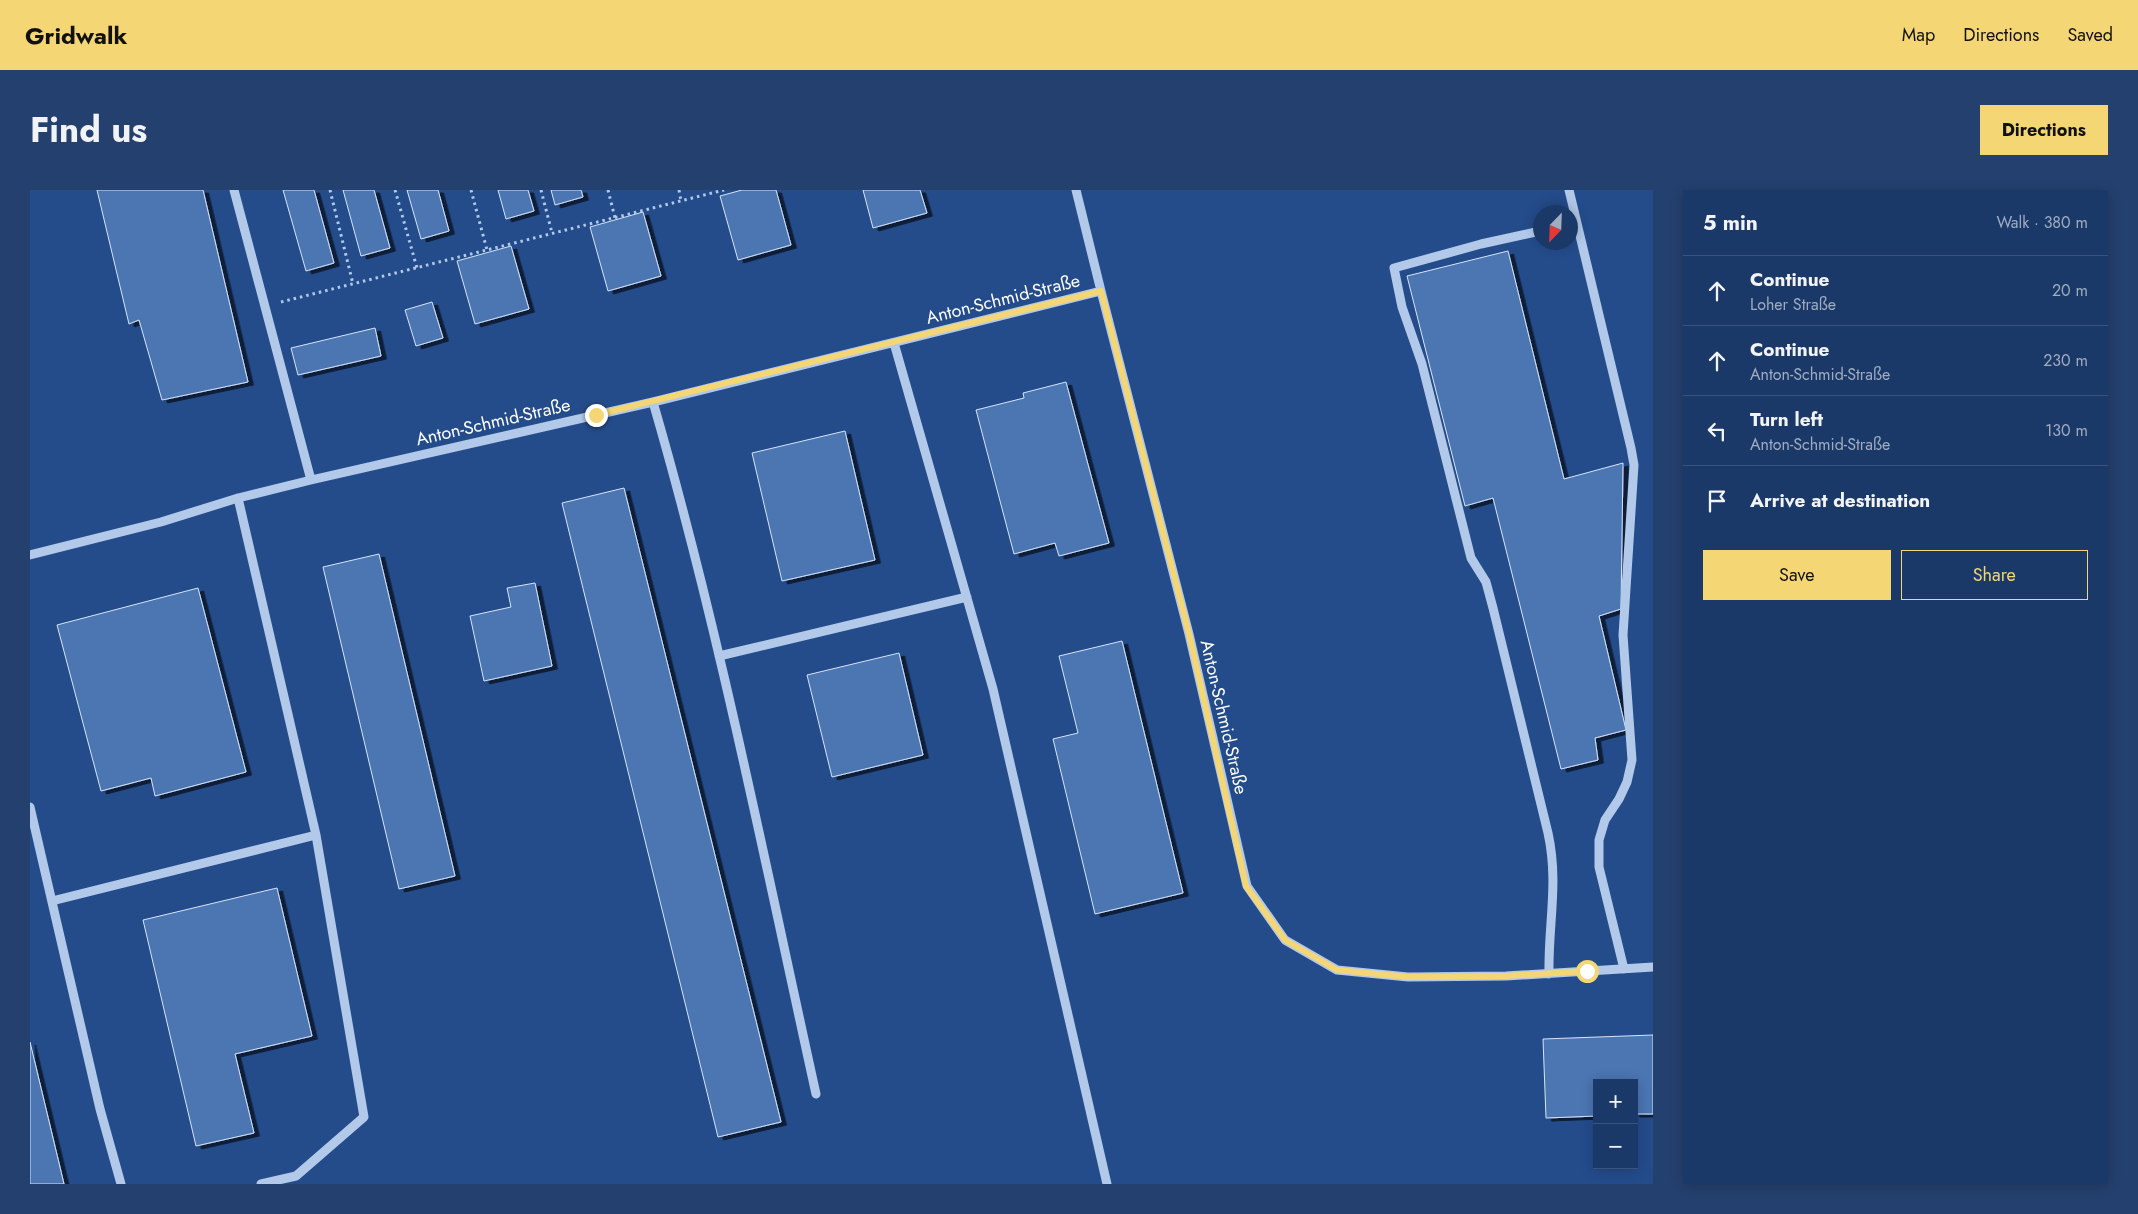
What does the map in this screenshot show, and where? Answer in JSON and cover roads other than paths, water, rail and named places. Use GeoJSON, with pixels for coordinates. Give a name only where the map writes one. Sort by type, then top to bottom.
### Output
{"type":"FeatureCollection","features":[{"type":"Feature","properties":{"kind":"street"},"geometry":{"type":"LineString","coordinates":[[234,190],[311,480]]}},
{"type":"Feature","properties":{"kind":"street"},"geometry":{"type":"LineString","coordinates":[[1076,190],[1101,291]]}},
{"type":"Feature","properties":{"kind":"street"},"geometry":{"type":"LineString","coordinates":[[1569,190],[1571,205]]}},
{"type":"Feature","properties":{"kind":"street"},"geometry":{"type":"LineString","coordinates":[[1533,233],[1480,244],[1394,268],[1402,307],[1422,364],[1472,558],[1486,582],[1548,833],[1553,857],[1554,884],[1548,946],[1549,974]]}},
{"type":"Feature","properties":{"kind":"street"},"geometry":{"type":"LineString","coordinates":[[1578,240],[1634,465],[1624,635],[1632,760],[1627,782],[1619,799],[1605,820],[1599,840],[1599,867],[1624,969]]}},
{"type":"Feature","properties":{"kind":"street","name":"Anton-Schmid-Straße"},"geometry":{"type":"LineString","coordinates":[[30,555],[161,522],[238,498],[311,480],[653,402],[1101,291],[1189,634],[1246,886],[1285,940],[1337,970],[1408,977],[1506,976],[1653,967]]}},
{"type":"Feature","properties":{"kind":"street"},"geometry":{"type":"LineString","coordinates":[[894,343],[993,689],[1107,1184]]}},
{"type":"Feature","properties":{"kind":"street"},"geometry":{"type":"LineString","coordinates":[[653,402],[676,482],[719,656],[816,1094]]}},
{"type":"Feature","properties":{"kind":"street"},"geometry":{"type":"LineString","coordinates":[[238,498],[316,835],[364,1117],[296,1176],[261,1184]]}},
{"type":"Feature","properties":{"kind":"street"},"geometry":{"type":"LineString","coordinates":[[719,656],[967,597]]}},
{"type":"Feature","properties":{"kind":"street"},"geometry":{"type":"LineString","coordinates":[[30,807],[100,1109],[121,1184]]}},
{"type":"Feature","properties":{"kind":"street"},"geometry":{"type":"LineString","coordinates":[[52,901],[316,835]]}}]}
